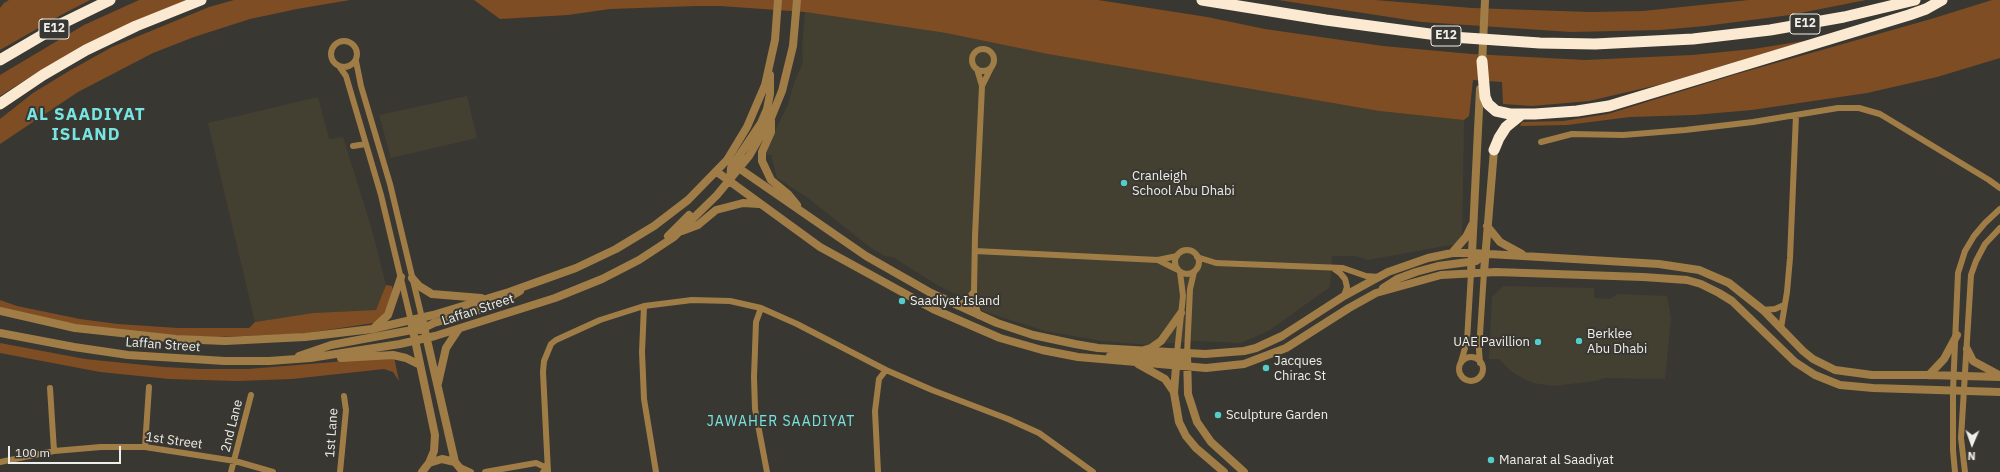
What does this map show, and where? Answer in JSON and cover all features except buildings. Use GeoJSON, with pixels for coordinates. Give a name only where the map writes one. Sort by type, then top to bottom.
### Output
{"type":"FeatureCollection","features":[{"type":"Feature","properties":{"kind":"highway","name":"E12"},"geometry":{"type":"LineString","coordinates":[[0,60],[63,23],[110,0]]}},
{"type":"Feature","properties":{"kind":"highway"},"geometry":{"type":"LineString","coordinates":[[0,104],[43,76],[92,48],[136,26],[201,0]]}},
{"type":"Feature","properties":{"kind":"highway","name":"E12"},"geometry":{"type":"LineString","coordinates":[[1202,0],[1421,33],[1513,42],[1588,44],[1693,39],[1770,30],[1844,16],[1914,0]]}},
{"type":"Feature","properties":{"kind":"highway"},"geometry":{"type":"LineString","coordinates":[[1482,61],[1486,100],[1491,108],[1503,113],[1561,113],[1609,106],[1918,12],[1942,0]]}},
{"type":"Feature","properties":{"kind":"highway"},"geometry":{"type":"LineString","coordinates":[[1494,150],[1506,127],[1522,114]]}},
{"type":"Feature","properties":{"kind":"street","name":"Laffan Street"},"geometry":{"type":"LineString","coordinates":[[0,333],[74,347],[128,355],[225,361],[310,358],[426,339],[587,285],[621,270],[661,246],[680,232],[728,180],[737,146],[754,113],[769,70],[775,40],[778,0]]}},
{"type":"Feature","properties":{"kind":"street","name":"Laffan Street"},"geometry":{"type":"LineString","coordinates":[[0,311],[75,328],[176,340],[225,341],[338,334],[411,321],[488,299],[527,286],[594,260],[644,233],[688,200],[717,172],[733,165],[771,118],[782,91],[790,63],[797,0]]}},
{"type":"Feature","properties":{"kind":"street"},"geometry":{"type":"LineString","coordinates":[[1485,0],[1467,341],[1459,368],[1459,373],[1463,378],[1469,381],[1477,379],[1481,375],[1482,369],[1479,350],[1487,226],[1494,150]]}},
{"type":"Feature","properties":{"kind":"street"},"geometry":{"type":"LineString","coordinates":[[422,472],[430,463],[434,451],[435,435],[411,321],[381,195],[346,76],[339,66],[333,61],[332,50],[336,44],[342,41],[350,42],[355,47],[358,54],[356,61],[361,86],[390,184],[426,339],[459,467]]}},
{"type":"Feature","properties":{"kind":"street"},"geometry":{"type":"LineString","coordinates":[[979,316],[975,303],[974,290],[982,86],[972,59],[975,51],[983,48],[990,50],[995,61],[982,86]]}},
{"type":"Feature","properties":{"kind":"street"},"geometry":{"type":"LineString","coordinates":[[339,66],[348,66],[356,61]]}},
{"type":"Feature","properties":{"kind":"street"},"geometry":{"type":"LineString","coordinates":[[977,70],[987,70],[991,68]]}},
{"type":"Feature","properties":{"kind":"street"},"geometry":{"type":"LineString","coordinates":[[1541,142],[1572,134],[1643,134],[1708,128],[1849,107],[1870,110],[1884,116],[2000,188]]}},
{"type":"Feature","properties":{"kind":"street"},"geometry":{"type":"LineString","coordinates":[[1781,328],[1787,292],[1792,226],[1796,115]]}},
{"type":"Feature","properties":{"kind":"street"},"geometry":{"type":"LineString","coordinates":[[771,118],[771,132],[762,152],[762,160],[771,180],[792,198],[800,209]]}},
{"type":"Feature","properties":{"kind":"street"},"geometry":{"type":"LineString","coordinates":[[353,146],[366,144]]}},
{"type":"Feature","properties":{"kind":"street"},"geometry":{"type":"LineString","coordinates":[[661,246],[671,232],[728,180],[729,168],[733,165],[881,265],[957,306],[979,316],[1015,329],[1054,340],[1098,348],[1138,351],[1214,368],[1234,366],[1272,354],[1305,337],[1393,281],[1416,272],[1472,257]]}},
{"type":"Feature","properties":{"kind":"street"},"geometry":{"type":"LineString","coordinates":[[717,172],[760,204],[837,256],[933,309],[1000,338],[1042,350],[1078,357],[1135,363],[1182,360],[1256,348],[1282,336],[1344,296],[1378,277],[1415,262],[1452,253],[1480,259],[1485,254],[1526,256],[1659,264],[1699,270],[1729,283],[1763,310],[1795,344],[1813,359],[1835,370],[1872,375],[2000,376]]}},
{"type":"Feature","properties":{"kind":"street"},"geometry":{"type":"LineString","coordinates":[[680,232],[694,227],[719,209],[743,203],[760,204]]}},
{"type":"Feature","properties":{"kind":"street"},"geometry":{"type":"LineString","coordinates":[[1955,472],[1953,450],[1953,390],[1957,335],[1956,284],[1961,262],[1974,236],[2000,209]]}},
{"type":"Feature","properties":{"kind":"street"},"geometry":{"type":"LineString","coordinates":[[1452,253],[1466,237],[1473,222]]}},
{"type":"Feature","properties":{"kind":"street"},"geometry":{"type":"LineString","coordinates":[[1487,226],[1506,246],[1526,256]]}},
{"type":"Feature","properties":{"kind":"street"},"geometry":{"type":"LineString","coordinates":[[1965,472],[1961,438],[1971,275],[1976,261],[1985,244],[2000,228]]}},
{"type":"Feature","properties":{"kind":"street"},"geometry":{"type":"LineString","coordinates":[[975,251],[1158,260],[1177,256],[1182,252],[1189,251],[1197,257],[1216,263],[1347,269],[1366,276],[1378,277]]}},
{"type":"Feature","properties":{"kind":"street"},"geometry":{"type":"LineString","coordinates":[[1177,256],[1175,263],[1183,286],[1181,314],[1182,360],[1193,414],[1201,430],[1218,450],[1244,472]]}},
{"type":"Feature","properties":{"kind":"street"},"geometry":{"type":"LineString","coordinates":[[1197,257],[1199,263],[1190,285],[1182,360],[1174,393],[1177,414],[1186,436],[1201,453],[1224,472]]}},
{"type":"Feature","properties":{"kind":"street"},"geometry":{"type":"LineString","coordinates":[[1158,260],[1186,274],[1216,263]]}},
{"type":"Feature","properties":{"kind":"street"},"geometry":{"type":"LineString","coordinates":[[1333,268],[1345,279],[1346,287],[1344,296]]}},
{"type":"Feature","properties":{"kind":"street"},"geometry":{"type":"LineString","coordinates":[[1376,293],[1431,276],[1484,272],[1643,277],[1692,282],[1701,284],[1732,301],[1795,362],[1814,375],[1825,380],[1840,385],[1858,387],[2000,392]]}},
{"type":"Feature","properties":{"kind":"street"},"geometry":{"type":"LineString","coordinates":[[372,329],[388,315],[401,278]]}},
{"type":"Feature","properties":{"kind":"street"},"geometry":{"type":"LineString","coordinates":[[412,278],[419,286],[432,294],[488,299]]}},
{"type":"Feature","properties":{"kind":"street"},"geometry":{"type":"LineString","coordinates":[[414,341],[418,331],[424,327],[493,306],[511,298],[527,286]]}},
{"type":"Feature","properties":{"kind":"street"},"geometry":{"type":"LineString","coordinates":[[957,306],[967,300],[974,290]]}},
{"type":"Feature","properties":{"kind":"street"},"geometry":{"type":"LineString","coordinates":[[546,471],[543,372],[546,351],[556,340],[593,323],[644,306],[692,300],[730,302],[761,308],[797,324],[886,370],[932,390],[1008,418],[1039,433],[1092,472]]}},
{"type":"Feature","properties":{"kind":"street"},"geometry":{"type":"LineString","coordinates":[[1763,310],[1775,309],[1784,305]]}},
{"type":"Feature","properties":{"kind":"street"},"geometry":{"type":"LineString","coordinates":[[644,306],[642,352],[644,399],[656,472]]}},
{"type":"Feature","properties":{"kind":"street"},"geometry":{"type":"LineString","coordinates":[[761,308],[756,322],[754,377],[756,409],[767,472]]}},
{"type":"Feature","properties":{"kind":"street"},"geometry":{"type":"LineString","coordinates":[[1138,351],[1151,348],[1161,340],[1181,314]]}},
{"type":"Feature","properties":{"kind":"street"},"geometry":{"type":"LineString","coordinates":[[293,359],[331,345],[412,330],[420,324],[422,318]]}},
{"type":"Feature","properties":{"kind":"street"},"geometry":{"type":"LineString","coordinates":[[438,386],[446,348],[459,329]]}},
{"type":"Feature","properties":{"kind":"street"},"geometry":{"type":"LineString","coordinates":[[1929,375],[1944,359],[1957,335]]}},
{"type":"Feature","properties":{"kind":"street"},"geometry":{"type":"LineString","coordinates":[[1967,349],[1973,361],[2000,376]]}},
{"type":"Feature","properties":{"kind":"street"},"geometry":{"type":"LineString","coordinates":[[310,358],[393,355],[406,358],[420,365]]}},
{"type":"Feature","properties":{"kind":"street"},"geometry":{"type":"LineString","coordinates":[[1078,357],[1098,355],[1182,360]]}},
{"type":"Feature","properties":{"kind":"street"},"geometry":{"type":"LineString","coordinates":[[1461,362],[1466,358],[1472,358],[1480,363]]}},
{"type":"Feature","properties":{"kind":"street"},"geometry":{"type":"LineString","coordinates":[[1135,363],[1165,380],[1174,393]]}},
{"type":"Feature","properties":{"kind":"street"},"geometry":{"type":"LineString","coordinates":[[878,472],[875,411],[879,379],[886,370]]}},
{"type":"Feature","properties":{"kind":"street"},"geometry":{"type":"LineString","coordinates":[[145,447],[149,387]]}},
{"type":"Feature","properties":{"kind":"street"},"geometry":{"type":"LineString","coordinates":[[50,388],[54,451]]}},
{"type":"Feature","properties":{"kind":"street","name":"2nd Lane"},"geometry":{"type":"LineString","coordinates":[[231,472],[235,462],[251,395]]}},
{"type":"Feature","properties":{"kind":"street","name":"1st Lane"},"geometry":{"type":"LineString","coordinates":[[340,472],[346,410],[344,396]]}},
{"type":"Feature","properties":{"kind":"street","name":"1st Street"},"geometry":{"type":"LineString","coordinates":[[0,462],[54,451],[101,447],[145,447],[235,462],[273,472]]}},
{"type":"Feature","properties":{"kind":"street"},"geometry":{"type":"LineString","coordinates":[[430,463],[442,459],[471,472]]}},
{"type":"Feature","properties":{"kind":"street"},"geometry":{"type":"LineString","coordinates":[[485,472],[536,463],[546,471]]}},
{"type":"Feature","properties":{"kind":"shaded area"},"geometry":{"type":"Polygon","coordinates":[[[9,0],[90,0],[0,50],[0,8],[9,0]]]}},
{"type":"Feature","properties":{"kind":"shaded area"},"geometry":{"type":"Polygon","coordinates":[[[139,0],[187,0],[49,65],[0,96],[0,75],[84,25],[139,0]]]}},
{"type":"Feature","properties":{"kind":"shaded area"},"geometry":{"type":"Polygon","coordinates":[[[234,0],[350,0],[250,19],[194,37],[153,53],[78,92],[0,144],[0,119],[33,93],[112,47],[209,7],[234,0]]]}},
{"type":"Feature","properties":{"kind":"shaded area"},"geometry":{"type":"Polygon","coordinates":[[[474,0],[1098,0],[1207,17],[1265,29],[1383,46],[1472,54],[1585,60],[1692,55],[1753,49],[1810,40],[1662,84],[1589,101],[1532,106],[1503,104],[1502,82],[1473,80],[1469,116],[1464,120],[1379,111],[1048,54],[946,33],[805,12],[720,6],[696,6],[610,9],[568,15],[500,19],[474,0]]]}},
{"type":"Feature","properties":{"kind":"shaded area"},"geometry":{"type":"Polygon","coordinates":[[[1278,0],[1375,0],[1472,8],[1590,12],[1643,11],[1749,0],[1866,0],[1790,15],[1705,26],[1660,30],[1571,32],[1422,22],[1278,0]]]}},
{"type":"Feature","properties":{"kind":"shaded area"},"geometry":{"type":"Polygon","coordinates":[[[1992,0],[2000,0],[2000,58],[1937,77],[1867,93],[1752,110],[1694,115],[1630,117],[1567,125],[1520,126],[1522,122],[1563,121],[1608,114],[1737,74],[1931,19],[1992,0]]]}},
{"type":"Feature","properties":{"kind":"shaded area","name":"Cranleigh School Abu Dhabi"},"geometry":{"type":"Polygon","coordinates":[[[805,12],[946,33],[1048,54],[1379,111],[1464,120],[1462,243],[1367,260],[1356,256],[1332,256],[1330,287],[1270,330],[1241,343],[1196,341],[1150,345],[1102,341],[1045,331],[983,311],[976,301],[968,300],[937,285],[893,257],[885,256],[871,248],[808,198],[777,178],[771,155],[763,155],[787,107],[795,80],[803,63],[802,47],[805,12]]]}},
{"type":"Feature","properties":{"kind":"shaded area"},"geometry":{"type":"Polygon","coordinates":[[[467,96],[477,138],[391,158],[379,115],[467,96]]]}},
{"type":"Feature","properties":{"kind":"shaded area"},"geometry":{"type":"Polygon","coordinates":[[[318,97],[329,139],[343,137],[372,230],[386,285],[376,310],[313,313],[255,322],[208,123],[318,97]]]}},
{"type":"Feature","properties":{"kind":"shaded area"},"geometry":{"type":"Polygon","coordinates":[[[386,285],[392,286],[395,302],[387,321],[300,334],[214,337],[165,335],[75,327],[0,310],[0,300],[17,306],[80,319],[118,324],[178,328],[249,328],[255,322],[313,313],[376,310],[386,285]]]}},
{"type":"Feature","properties":{"kind":"shaded area","name":"Berklee Abu Dhabi"},"geometry":{"type":"Polygon","coordinates":[[[1503,286],[1594,288],[1594,298],[1610,299],[1618,294],[1667,296],[1671,318],[1665,379],[1605,378],[1595,381],[1554,386],[1533,383],[1512,372],[1499,359],[1489,359],[1492,297],[1503,286]]]}},
{"type":"Feature","properties":{"kind":"shaded area"},"geometry":{"type":"Polygon","coordinates":[[[0,343],[85,359],[201,369],[248,369],[334,362],[393,352],[399,381],[393,372],[384,369],[292,379],[237,381],[169,379],[100,372],[0,353],[0,343]]]}},
{"type":"Feature","properties":{"kind":"place","name":"Cranleigh School Abu Dhabi"},"geometry":{"type":"Point","coordinates":[1124,183]}},
{"type":"Feature","properties":{"kind":"place","name":"Saadiyat Island"},"geometry":{"type":"Point","coordinates":[902,301]}},
{"type":"Feature","properties":{"kind":"place","name":"Berklee Abu Dhabi"},"geometry":{"type":"Point","coordinates":[1579,341]}},
{"type":"Feature","properties":{"kind":"place","name":"UAE Pavillion"},"geometry":{"type":"Point","coordinates":[1538,342]}},
{"type":"Feature","properties":{"kind":"place","name":"Jacques Chirac St"},"geometry":{"type":"Point","coordinates":[1266,368]}},
{"type":"Feature","properties":{"kind":"place","name":"Sculpture Garden"},"geometry":{"type":"Point","coordinates":[1218,415]}},
{"type":"Feature","properties":{"kind":"place","name":"Manarat al Saadiyat"},"geometry":{"type":"Point","coordinates":[1491,460]}},
{"type":"Feature","properties":{"kind":"district","name":"AL SAADIYAT ISLAND"},"geometry":{"type":"Point","coordinates":[86,125]}},
{"type":"Feature","properties":{"kind":"district","name":"JAWAHER SAADIYAT"},"geometry":{"type":"Point","coordinates":[781,422]}}]}
